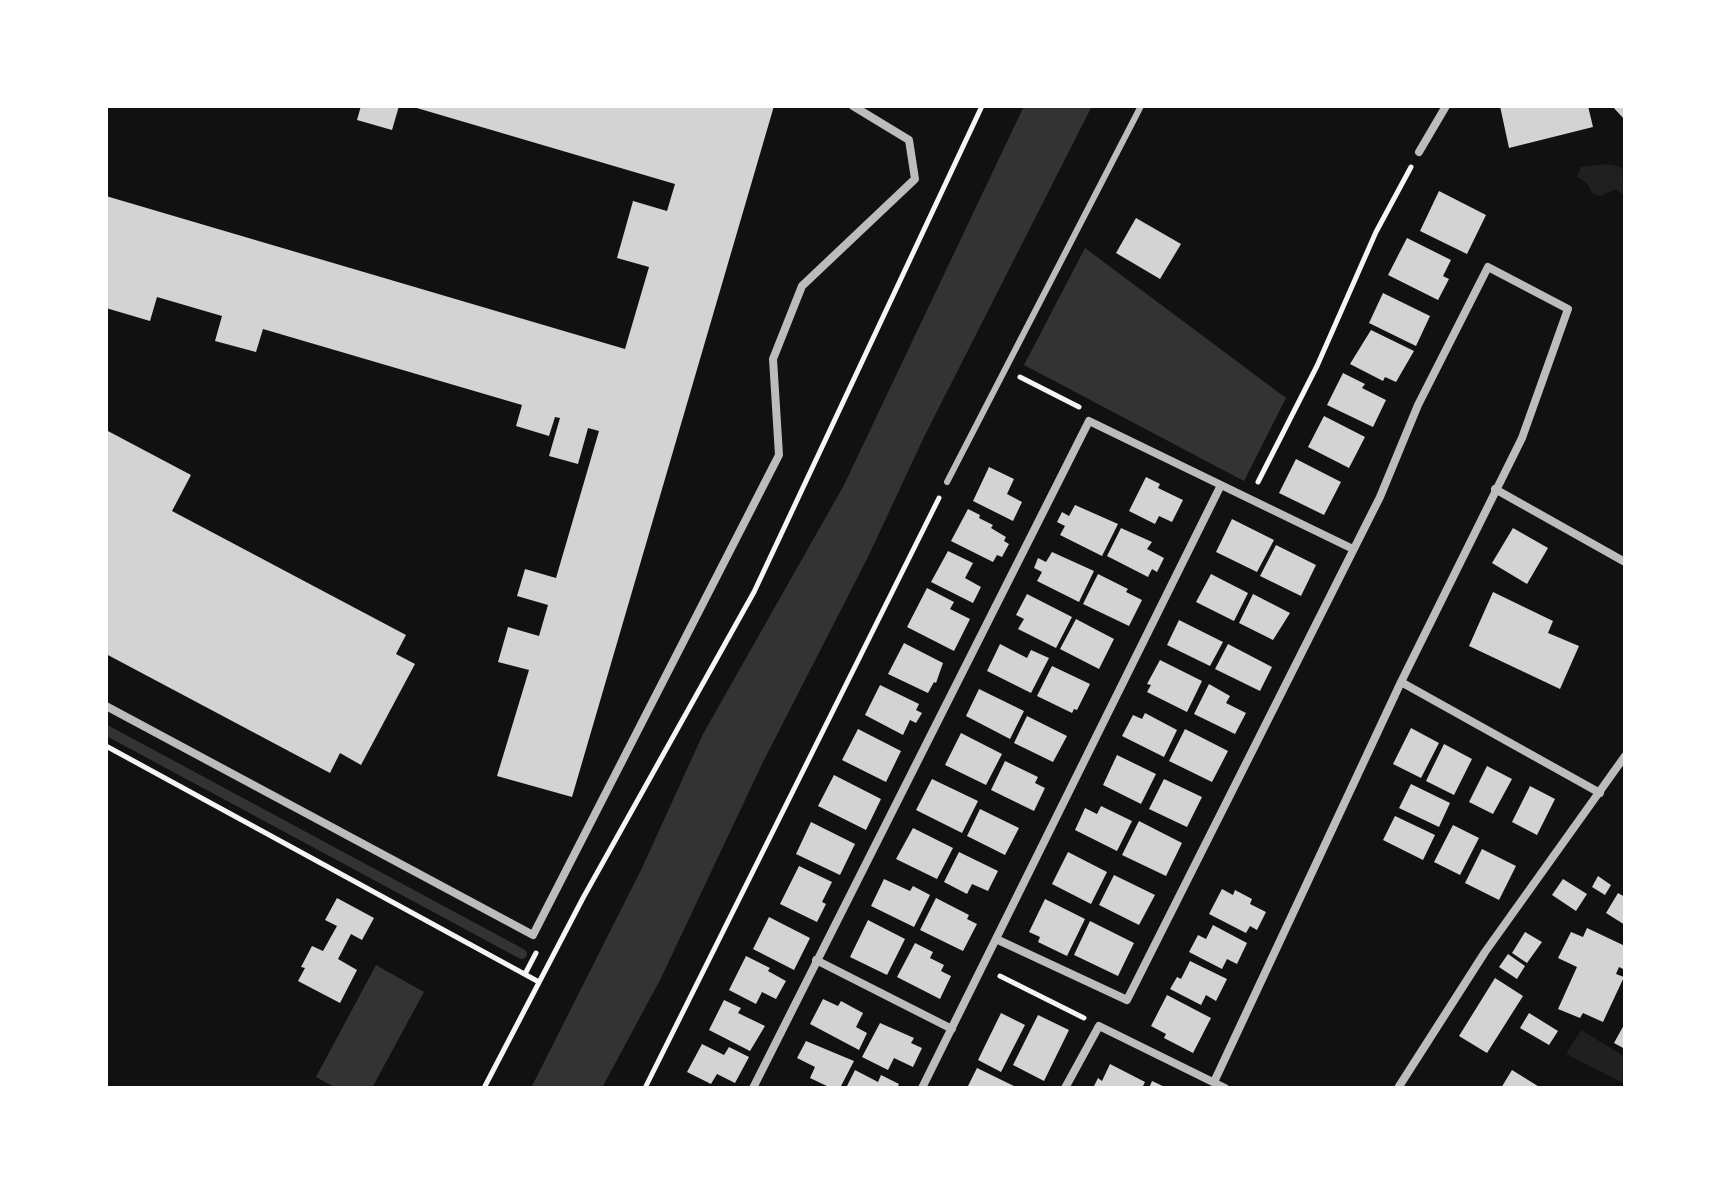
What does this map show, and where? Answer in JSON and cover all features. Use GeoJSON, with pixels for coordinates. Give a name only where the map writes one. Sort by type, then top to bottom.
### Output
{"type":"FeatureCollection","features":[{"type":"Feature","properties":{"kind":"street"},"geometry":{"type":"LineString","coordinates":[[106,706],[533,935],[779,455],[773,359],[802,286],[915,179],[909,140],[853,106]]}},
{"type":"Feature","properties":{"kind":"street"},"geometry":{"type":"LineString","coordinates":[[1419,152],[1446,106]]}},
{"type":"Feature","properties":{"kind":"street"},"geometry":{"type":"LineString","coordinates":[[996,939],[1127,1000],[1380,497],[1418,405],[1488,267],[1568,309],[1522,438],[1401,682],[1214,1082]]}},
{"type":"Feature","properties":{"kind":"street"},"geometry":{"type":"LineString","coordinates":[[753,1088],[1089,421],[1353,549]]}},
{"type":"Feature","properties":{"kind":"street"},"geometry":{"type":"LineString","coordinates":[[922,1088],[1221,485]]}},
{"type":"Feature","properties":{"kind":"street"},"geometry":{"type":"LineString","coordinates":[[1495,489],[1625,562]]}},
{"type":"Feature","properties":{"kind":"street"},"geometry":{"type":"LineString","coordinates":[[1401,682],[1600,793]]}},
{"type":"Feature","properties":{"kind":"street"},"geometry":{"type":"LineString","coordinates":[[1398,1088],[1485,952],[1625,756]]}},
{"type":"Feature","properties":{"kind":"street"},"geometry":{"type":"LineString","coordinates":[[816,960],[952,1029]]}},
{"type":"Feature","properties":{"kind":"street"},"geometry":{"type":"LineString","coordinates":[[1065,1088],[1099,1026],[1225,1088]]}},
{"type":"Feature","properties":{"kind":"lane"},"geometry":{"type":"LineString","coordinates":[[947,482],[1141,106]]}},
{"type":"Feature","properties":{"kind":"path"},"geometry":{"type":"LineString","coordinates":[[484,1088],[583,898],[754,592],[982,106]]}},
{"type":"Feature","properties":{"kind":"path"},"geometry":{"type":"LineString","coordinates":[[1249,499],[1317,366],[1376,232],[1419,152]]}},
{"type":"Feature","properties":{"kind":"path"},"geometry":{"type":"LineString","coordinates":[[1022,378],[1080,407],[1089,421]]}},
{"type":"Feature","properties":{"kind":"path"},"geometry":{"type":"LineString","coordinates":[[645,1088],[947,482]]}},
{"type":"Feature","properties":{"kind":"path"},"geometry":{"type":"LineString","coordinates":[[106,746],[539,982]]}},
{"type":"Feature","properties":{"kind":"path"},"geometry":{"type":"LineString","coordinates":[[982,968],[1099,1026]]}},
{"type":"Feature","properties":{"kind":"shaded area"},"geometry":{"type":"Polygon","coordinates":[[[1024,106],[1092,106],[763,762],[661,978],[602,1088],[531,1088],[642,868],[703,734],[844,485],[1024,106]]]}},
{"type":"Feature","properties":{"kind":"shaded area"},"geometry":{"type":"Polygon","coordinates":[[[1606,164],[1625,171],[1625,197],[1616,189],[1600,196],[1593,194],[1587,183],[1577,177],[1581,167],[1606,164]]]}},
{"type":"Feature","properties":{"kind":"shaded area"},"geometry":{"type":"Polygon","coordinates":[[[1085,248],[1286,398],[1244,481],[1024,365],[1085,248]]]}},
{"type":"Feature","properties":{"kind":"shaded area"},"geometry":{"type":"Polygon","coordinates":[[[376,965],[424,992],[372,1088],[336,1088],[316,1077],[376,965]]]}},
{"type":"Feature","properties":{"kind":"shaded area"},"geometry":{"type":"Polygon","coordinates":[[[1581,1030],[1625,1057],[1625,1084],[1566,1054],[1581,1030]]]}},
{"type":"Feature","properties":{"kind":"building"},"geometry":{"type":"Polygon","coordinates":[[[361,106],[399,106],[392,130],[357,120],[361,106]]]}},
{"type":"Feature","properties":{"kind":"building"},"geometry":{"type":"Polygon","coordinates":[[[410,106],[774,106],[572,797],[497,776],[529,670],[498,662],[508,627],[539,636],[548,605],[517,596],[525,569],[556,578],[599,431],[588,428],[578,464],[549,456],[560,418],[555,417],[549,436],[516,426],[522,405],[263,329],[256,352],[215,341],[222,316],[157,297],[150,321],[106,308],[106,196],[625,349],[649,267],[617,258],[633,201],[667,211],[675,184],[410,106]]]}},
{"type":"Feature","properties":{"kind":"building"},"geometry":{"type":"Polygon","coordinates":[[[1500,106],[1588,106],[1593,127],[1509,148],[1500,106]]]}},
{"type":"Feature","properties":{"kind":"building"},"geometry":{"type":"Polygon","coordinates":[[[1612,106],[1625,106],[1625,120],[1612,106]]]}},
{"type":"Feature","properties":{"kind":"building"},"geometry":{"type":"Polygon","coordinates":[[[1439,191],[1486,215],[1467,254],[1420,231],[1439,191]]]}},
{"type":"Feature","properties":{"kind":"building"},"geometry":{"type":"Polygon","coordinates":[[[1136,218],[1181,244],[1160,279],[1116,253],[1136,218]]]}},
{"type":"Feature","properties":{"kind":"building"},"geometry":{"type":"Polygon","coordinates":[[[1407,238],[1451,260],[1443,276],[1449,279],[1438,300],[1388,275],[1407,238]]]}},
{"type":"Feature","properties":{"kind":"building"},"geometry":{"type":"Polygon","coordinates":[[[1383,293],[1430,316],[1416,346],[1369,323],[1383,293]]]}},
{"type":"Feature","properties":{"kind":"building"},"geometry":{"type":"Polygon","coordinates":[[[1371,330],[1414,351],[1396,382],[1385,377],[1383,381],[1350,364],[1371,330]]]}},
{"type":"Feature","properties":{"kind":"building"},"geometry":{"type":"Polygon","coordinates":[[[1343,373],[1365,384],[1362,388],[1386,400],[1373,427],[1327,405],[1343,373]]]}},
{"type":"Feature","properties":{"kind":"building"},"geometry":{"type":"Polygon","coordinates":[[[1324,416],[1365,437],[1349,468],[1308,447],[1324,416]]]}},
{"type":"Feature","properties":{"kind":"building"},"geometry":{"type":"Polygon","coordinates":[[[106,430],[191,475],[172,511],[406,635],[396,654],[415,664],[361,765],[340,753],[330,773],[106,654],[106,430]]]}},
{"type":"Feature","properties":{"kind":"building"},"geometry":{"type":"Polygon","coordinates":[[[1296,459],[1341,482],[1324,515],[1279,493],[1296,459]]]}},
{"type":"Feature","properties":{"kind":"building"},"geometry":{"type":"Polygon","coordinates":[[[989,467],[1014,479],[1007,494],[1022,502],[1013,521],[973,501],[989,467]]]}},
{"type":"Feature","properties":{"kind":"building"},"geometry":{"type":"Polygon","coordinates":[[[1146,477],[1160,484],[1158,488],[1183,500],[1172,522],[1159,516],[1155,524],[1129,511],[1146,477]]]}},
{"type":"Feature","properties":{"kind":"building"},"geometry":{"type":"Polygon","coordinates":[[[1075,505],[1118,524],[1102,556],[1060,535],[1065,526],[1057,522],[1062,512],[1069,516],[1075,505]]]}},
{"type":"Feature","properties":{"kind":"building"},"geometry":{"type":"Polygon","coordinates":[[[968,509],[1006,537],[1004,541],[1009,544],[1002,557],[997,555],[993,562],[951,541],[968,509]]]}},
{"type":"Feature","properties":{"kind":"building"},"geometry":{"type":"Polygon","coordinates":[[[1232,519],[1274,540],[1257,572],[1216,552],[1232,519]]]}},
{"type":"Feature","properties":{"kind":"building"},"geometry":{"type":"Polygon","coordinates":[[[1121,528],[1152,542],[1147,549],[1164,558],[1157,572],[1152,569],[1148,577],[1107,556],[1121,528]]]}},
{"type":"Feature","properties":{"kind":"building"},"geometry":{"type":"Polygon","coordinates":[[[1513,528],[1548,548],[1527,584],[1492,563],[1513,528]]]}},
{"type":"Feature","properties":{"kind":"building"},"geometry":{"type":"Polygon","coordinates":[[[1276,545],[1316,565],[1301,596],[1260,576],[1276,545]]]}},
{"type":"Feature","properties":{"kind":"building"},"geometry":{"type":"Polygon","coordinates":[[[948,551],[973,563],[965,578],[981,587],[973,603],[931,582],[948,551]]]}},
{"type":"Feature","properties":{"kind":"building"},"geometry":{"type":"Polygon","coordinates":[[[1052,552],[1094,571],[1079,602],[1037,581],[1042,572],[1034,568],[1038,558],[1046,562],[1052,552]]]}},
{"type":"Feature","properties":{"kind":"building"},"geometry":{"type":"Polygon","coordinates":[[[1098,574],[1142,600],[1129,626],[1083,604],[1098,574]]]}},
{"type":"Feature","properties":{"kind":"building"},"geometry":{"type":"Polygon","coordinates":[[[1211,574],[1248,593],[1234,621],[1196,602],[1211,574]]]}},
{"type":"Feature","properties":{"kind":"building"},"geometry":{"type":"Polygon","coordinates":[[[927,588],[954,602],[950,609],[970,619],[954,651],[907,627],[927,588]]]}},
{"type":"Feature","properties":{"kind":"building"},"geometry":{"type":"Polygon","coordinates":[[[1493,592],[1553,621],[1548,633],[1579,646],[1560,689],[1469,646],[1493,592]]]}},
{"type":"Feature","properties":{"kind":"building"},"geometry":{"type":"Polygon","coordinates":[[[1027,594],[1072,617],[1056,648],[1018,629],[1024,619],[1016,615],[1027,594]]]}},
{"type":"Feature","properties":{"kind":"building"},"geometry":{"type":"Polygon","coordinates":[[[1253,594],[1290,613],[1273,640],[1239,623],[1253,594]]]}},
{"type":"Feature","properties":{"kind":"building"},"geometry":{"type":"Polygon","coordinates":[[[1076,619],[1114,639],[1099,669],[1060,649],[1076,619]]]}},
{"type":"Feature","properties":{"kind":"building"},"geometry":{"type":"Polygon","coordinates":[[[1179,620],[1223,642],[1210,666],[1167,645],[1179,620]]]}},
{"type":"Feature","properties":{"kind":"building"},"geometry":{"type":"Polygon","coordinates":[[[904,643],[943,663],[936,683],[928,693],[888,674],[904,643]]]}},
{"type":"Feature","properties":{"kind":"building"},"geometry":{"type":"Polygon","coordinates":[[[1000,644],[1027,658],[1031,650],[1049,658],[1031,693],[987,671],[1000,644]]]}},
{"type":"Feature","properties":{"kind":"building"},"geometry":{"type":"Polygon","coordinates":[[[1228,644],[1272,667],[1260,691],[1215,669],[1228,644]]]}},
{"type":"Feature","properties":{"kind":"building"},"geometry":{"type":"Polygon","coordinates":[[[1160,660],[1202,681],[1187,712],[1147,692],[1151,685],[1147,684],[1160,660]]]}},
{"type":"Feature","properties":{"kind":"building"},"geometry":{"type":"Polygon","coordinates":[[[1052,666],[1090,684],[1077,710],[1074,709],[1072,713],[1037,696],[1052,666]]]}},
{"type":"Feature","properties":{"kind":"building"},"geometry":{"type":"Polygon","coordinates":[[[1209,684],[1230,696],[1226,703],[1246,713],[1235,734],[1194,714],[1209,684]]]}},
{"type":"Feature","properties":{"kind":"building"},"geometry":{"type":"Polygon","coordinates":[[[880,685],[919,704],[916,710],[922,713],[916,723],[910,720],[903,735],[865,715],[880,685]]]}},
{"type":"Feature","properties":{"kind":"building"},"geometry":{"type":"Polygon","coordinates":[[[979,689],[1024,711],[1010,739],[966,716],[979,689]]]}},
{"type":"Feature","properties":{"kind":"building"},"geometry":{"type":"Polygon","coordinates":[[[1145,713],[1177,730],[1164,757],[1122,736],[1133,715],[1142,719],[1145,713]]]}},
{"type":"Feature","properties":{"kind":"building"},"geometry":{"type":"Polygon","coordinates":[[[1027,716],[1067,736],[1053,762],[1014,743],[1027,716]]]}},
{"type":"Feature","properties":{"kind":"building"},"geometry":{"type":"Polygon","coordinates":[[[1411,728],[1439,743],[1421,778],[1393,764],[1411,728]]]}},
{"type":"Feature","properties":{"kind":"building"},"geometry":{"type":"Polygon","coordinates":[[[858,729],[901,751],[886,782],[842,760],[858,729]]]}},
{"type":"Feature","properties":{"kind":"building"},"geometry":{"type":"Polygon","coordinates":[[[1185,729],[1228,751],[1212,782],[1169,761],[1185,729]]]}},
{"type":"Feature","properties":{"kind":"building"},"geometry":{"type":"Polygon","coordinates":[[[961,733],[1002,754],[986,785],[945,765],[961,733]]]}},
{"type":"Feature","properties":{"kind":"building"},"geometry":{"type":"Polygon","coordinates":[[[1444,744],[1472,759],[1454,795],[1426,781],[1444,744]]]}},
{"type":"Feature","properties":{"kind":"building"},"geometry":{"type":"Polygon","coordinates":[[[1117,755],[1156,774],[1141,804],[1103,785],[1117,755]]]}},
{"type":"Feature","properties":{"kind":"building"},"geometry":{"type":"Polygon","coordinates":[[[1005,761],[1038,777],[1035,783],[1045,788],[1034,811],[991,790],[1005,761]]]}},
{"type":"Feature","properties":{"kind":"building"},"geometry":{"type":"Polygon","coordinates":[[[1487,766],[1512,779],[1493,814],[1469,802],[1487,766]]]}},
{"type":"Feature","properties":{"kind":"building"},"geometry":{"type":"Polygon","coordinates":[[[834,775],[881,799],[866,830],[818,806],[834,775]]]}},
{"type":"Feature","properties":{"kind":"building"},"geometry":{"type":"Polygon","coordinates":[[[932,779],[978,801],[962,833],[916,810],[932,779]]]}},
{"type":"Feature","properties":{"kind":"building"},"geometry":{"type":"Polygon","coordinates":[[[1164,779],[1202,797],[1187,827],[1149,809],[1164,779]]]}},
{"type":"Feature","properties":{"kind":"building"},"geometry":{"type":"Polygon","coordinates":[[[1411,784],[1450,803],[1439,827],[1399,808],[1411,784]]]}},
{"type":"Feature","properties":{"kind":"building"},"geometry":{"type":"Polygon","coordinates":[[[1530,786],[1555,799],[1537,835],[1512,822],[1530,786]]]}},
{"type":"Feature","properties":{"kind":"building"},"geometry":{"type":"Polygon","coordinates":[[[1101,806],[1132,821],[1117,851],[1075,830],[1085,808],[1097,814],[1101,806]]]}},
{"type":"Feature","properties":{"kind":"building"},"geometry":{"type":"Polygon","coordinates":[[[980,809],[1019,828],[1005,855],[967,836],[980,809]]]}},
{"type":"Feature","properties":{"kind":"building"},"geometry":{"type":"Polygon","coordinates":[[[1395,816],[1435,835],[1423,860],[1383,840],[1395,816]]]}},
{"type":"Feature","properties":{"kind":"building"},"geometry":{"type":"Polygon","coordinates":[[[1139,821],[1182,843],[1166,876],[1122,855],[1139,821]]]}},
{"type":"Feature","properties":{"kind":"building"},"geometry":{"type":"Polygon","coordinates":[[[811,822],[855,844],[840,875],[796,854],[811,822]]]}},
{"type":"Feature","properties":{"kind":"building"},"geometry":{"type":"Polygon","coordinates":[[[1453,825],[1479,838],[1460,875],[1434,862],[1453,825]]]}},
{"type":"Feature","properties":{"kind":"building"},"geometry":{"type":"Polygon","coordinates":[[[913,828],[953,848],[937,879],[896,859],[913,828]]]}},
{"type":"Feature","properties":{"kind":"building"},"geometry":{"type":"Polygon","coordinates":[[[1482,849],[1516,866],[1499,900],[1465,883],[1482,849]]]}},
{"type":"Feature","properties":{"kind":"building"},"geometry":{"type":"Polygon","coordinates":[[[959,852],[998,871],[988,891],[972,884],[967,894],[944,882],[959,852]]]}},
{"type":"Feature","properties":{"kind":"building"},"geometry":{"type":"Polygon","coordinates":[[[1068,852],[1107,872],[1091,904],[1052,884],[1068,852]]]}},
{"type":"Feature","properties":{"kind":"building"},"geometry":{"type":"Polygon","coordinates":[[[799,866],[832,882],[817,922],[780,904],[799,866]]]}},
{"type":"Feature","properties":{"kind":"building"},"geometry":{"type":"Polygon","coordinates":[[[1114,875],[1155,895],[1139,925],[1099,905],[1114,875]]]}},
{"type":"Feature","properties":{"kind":"building"},"geometry":{"type":"Polygon","coordinates":[[[1598,876],[1611,885],[1605,895],[1592,887],[1598,876]]]}},
{"type":"Feature","properties":{"kind":"building"},"geometry":{"type":"Polygon","coordinates":[[[884,879],[910,891],[913,886],[930,895],[914,927],[871,906],[884,879]]]}},
{"type":"Feature","properties":{"kind":"building"},"geometry":{"type":"Polygon","coordinates":[[[1563,879],[1587,894],[1576,911],[1552,895],[1563,879]]]}},
{"type":"Feature","properties":{"kind":"building"},"geometry":{"type":"Polygon","coordinates":[[[1222,889],[1233,895],[1235,890],[1252,899],[1250,904],[1266,912],[1257,930],[1250,926],[1246,933],[1209,914],[1222,889]]]}},
{"type":"Feature","properties":{"kind":"building"},"geometry":{"type":"Polygon","coordinates":[[[1618,893],[1625,897],[1625,925],[1606,913],[1618,893]]]}},
{"type":"Feature","properties":{"kind":"building"},"geometry":{"type":"Polygon","coordinates":[[[337,898],[374,918],[362,940],[351,934],[338,959],[357,970],[340,1003],[298,981],[305,968],[301,967],[312,946],[323,951],[337,926],[325,920],[337,898]]]}},
{"type":"Feature","properties":{"kind":"building"},"geometry":{"type":"Polygon","coordinates":[[[936,898],[969,915],[967,919],[977,924],[963,951],[920,930],[936,898]]]}},
{"type":"Feature","properties":{"kind":"building"},"geometry":{"type":"Polygon","coordinates":[[[1045,899],[1085,919],[1067,956],[1038,942],[1040,937],[1029,932],[1045,899]]]}},
{"type":"Feature","properties":{"kind":"building"},"geometry":{"type":"Polygon","coordinates":[[[769,917],[810,938],[794,970],[753,949],[769,917]]]}},
{"type":"Feature","properties":{"kind":"building"},"geometry":{"type":"Polygon","coordinates":[[[868,920],[905,939],[887,975],[850,957],[868,920]]]}},
{"type":"Feature","properties":{"kind":"building"},"geometry":{"type":"Polygon","coordinates":[[[1090,921],[1134,943],[1118,976],[1074,955],[1090,921]]]}},
{"type":"Feature","properties":{"kind":"building"},"geometry":{"type":"Polygon","coordinates":[[[1213,925],[1247,943],[1237,964],[1227,959],[1222,969],[1189,952],[1198,935],[1206,939],[1213,925]]]}},
{"type":"Feature","properties":{"kind":"building"},"geometry":{"type":"Polygon","coordinates":[[[1587,928],[1625,946],[1625,970],[1619,967],[1616,974],[1624,977],[1603,1022],[1583,1013],[1580,1018],[1558,1009],[1577,967],[1558,958],[1571,932],[1583,937],[1587,928]]]}},
{"type":"Feature","properties":{"kind":"building"},"geometry":{"type":"Polygon","coordinates":[[[1525,932],[1542,942],[1527,963],[1512,953],[1525,932]]]}},
{"type":"Feature","properties":{"kind":"building"},"geometry":{"type":"Polygon","coordinates":[[[915,943],[933,952],[930,958],[944,965],[941,971],[951,976],[940,999],[897,977],[915,943]]]}},
{"type":"Feature","properties":{"kind":"building"},"geometry":{"type":"Polygon","coordinates":[[[1508,954],[1525,966],[1517,979],[1499,967],[1508,954]]]}},
{"type":"Feature","properties":{"kind":"building"},"geometry":{"type":"Polygon","coordinates":[[[746,956],[770,968],[768,971],[786,981],[776,999],[762,992],[756,1004],[729,990],[746,956]]]}},
{"type":"Feature","properties":{"kind":"building"},"geometry":{"type":"Polygon","coordinates":[[[1190,961],[1227,979],[1216,1001],[1206,995],[1201,1005],[1170,989],[1177,977],[1181,979],[1190,961]]]}},
{"type":"Feature","properties":{"kind":"building"},"geometry":{"type":"Polygon","coordinates":[[[1495,978],[1523,996],[1487,1053],[1459,1036],[1495,978]]]}},
{"type":"Feature","properties":{"kind":"building"},"geometry":{"type":"Polygon","coordinates":[[[1167,995],[1211,1018],[1193,1053],[1164,1038],[1166,1034],[1151,1026],[1167,995]]]}},
{"type":"Feature","properties":{"kind":"building"},"geometry":{"type":"Polygon","coordinates":[[[823,999],[838,1006],[841,1001],[863,1013],[856,1027],[867,1033],[859,1050],[810,1024],[823,999]]]}},
{"type":"Feature","properties":{"kind":"building"},"geometry":{"type":"Polygon","coordinates":[[[724,1000],[741,1008],[738,1013],[765,1026],[750,1051],[709,1030],[724,1000]]]}},
{"type":"Feature","properties":{"kind":"building"},"geometry":{"type":"Polygon","coordinates":[[[1001,1013],[1025,1025],[1001,1072],[978,1060],[1001,1013]]]}},
{"type":"Feature","properties":{"kind":"building"},"geometry":{"type":"Polygon","coordinates":[[[1529,1013],[1558,1031],[1549,1045],[1520,1028],[1529,1013]]]}},
{"type":"Feature","properties":{"kind":"building"},"geometry":{"type":"Polygon","coordinates":[[[1038,1015],[1069,1030],[1044,1081],[1013,1065],[1038,1015]]]}},
{"type":"Feature","properties":{"kind":"building"},"geometry":{"type":"Polygon","coordinates":[[[880,1023],[914,1038],[911,1043],[922,1048],[913,1067],[894,1058],[888,1070],[862,1057],[880,1023]]]}},
{"type":"Feature","properties":{"kind":"building"},"geometry":{"type":"Polygon","coordinates":[[[1625,1023],[1625,1049],[1614,1043],[1625,1023]]]}},
{"type":"Feature","properties":{"kind":"building"},"geometry":{"type":"Polygon","coordinates":[[[806,1041],[854,1061],[840,1088],[831,1088],[810,1078],[815,1067],[797,1058],[806,1041]]]}},
{"type":"Feature","properties":{"kind":"building"},"geometry":{"type":"Polygon","coordinates":[[[702,1044],[724,1055],[729,1047],[749,1057],[735,1083],[717,1074],[711,1084],[687,1072],[702,1044]]]}},
{"type":"Feature","properties":{"kind":"building"},"geometry":{"type":"Polygon","coordinates":[[[1110,1064],[1145,1082],[1142,1088],[1093,1088],[1098,1078],[1102,1081],[1110,1064]]]}},
{"type":"Feature","properties":{"kind":"building"},"geometry":{"type":"Polygon","coordinates":[[[977,1068],[1018,1088],[967,1088],[977,1068]]]}},
{"type":"Feature","properties":{"kind":"building"},"geometry":{"type":"Polygon","coordinates":[[[855,1070],[878,1082],[881,1075],[899,1084],[897,1088],[846,1088],[855,1070]]]}},
{"type":"Feature","properties":{"kind":"building"},"geometry":{"type":"Polygon","coordinates":[[[1512,1070],[1541,1088],[1501,1088],[1512,1070]]]}},
{"type":"Feature","properties":{"kind":"building"},"geometry":{"type":"Polygon","coordinates":[[[1152,1081],[1167,1088],[1149,1088],[1152,1081]]]}},
{"type":"Feature","properties":{"kind":"waterway"},"geometry":{"type":"LineString","coordinates":[[106,730],[522,954]]}}]}
